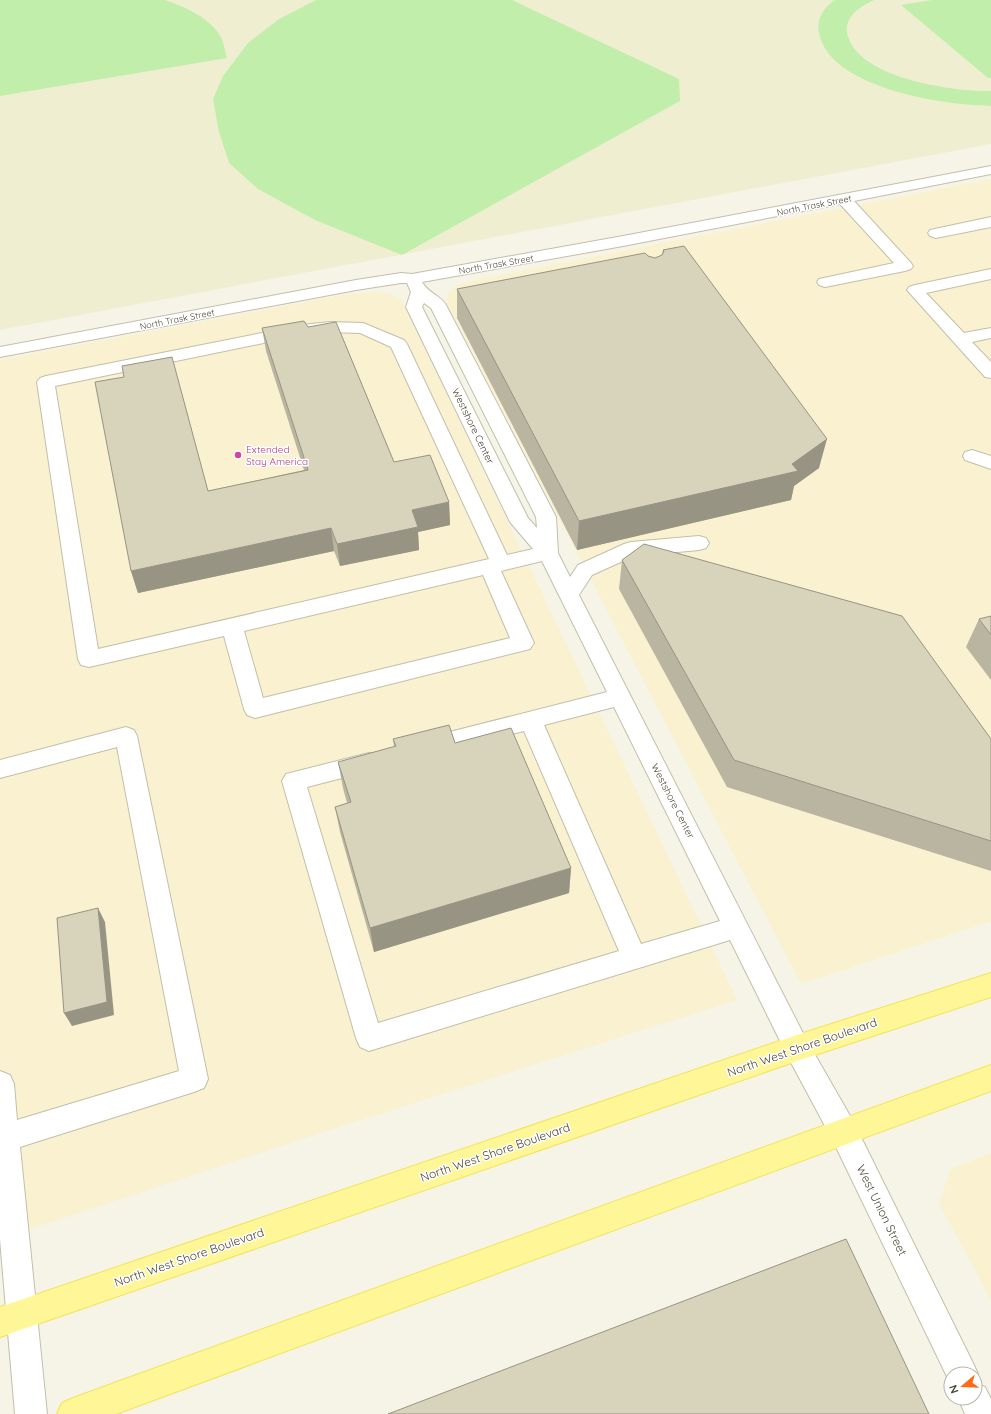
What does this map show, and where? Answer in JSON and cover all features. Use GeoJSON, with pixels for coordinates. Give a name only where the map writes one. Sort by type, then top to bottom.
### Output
{"type":"FeatureCollection","features":[{"type":"Feature","properties":{"kind":"main road","name":"North West Shore Boulevard"},"geometry":{"type":"LineString","coordinates":[[10,1318],[797,1048],[991,985]]}},
{"type":"Feature","properties":{"kind":"main road"},"geometry":{"type":"LineString","coordinates":[[73,1414],[991,1078]]}},
{"type":"Feature","properties":{"kind":"street","name":"North Trask Street"},"geometry":{"type":"LineString","coordinates":[[0,352],[356,285],[401,278],[416,286],[628,246],[844,199],[991,170]]}},
{"type":"Feature","properties":{"kind":"street"},"geometry":{"type":"LineString","coordinates":[[825,282],[905,266],[844,199]]}},
{"type":"Feature","properties":{"kind":"street"},"geometry":{"type":"LineString","coordinates":[[936,233],[991,222]]}},
{"type":"Feature","properties":{"kind":"street"},"geometry":{"type":"LineString","coordinates":[[991,274],[915,290],[991,373]]}},
{"type":"Feature","properties":{"kind":"street","name":"Westshore Center"},"geometry":{"type":"LineString","coordinates":[[416,286],[438,304],[546,517],[548,553]]}},
{"type":"Feature","properties":{"kind":"street","name":"Westshore Center"},"geometry":{"type":"LineString","coordinates":[[416,286],[414,307],[520,522],[548,553],[797,1048]]}},
{"type":"Feature","properties":{"kind":"street"},"geometry":{"type":"LineString","coordinates":[[232,626],[255,710],[523,642],[495,565],[447,448],[398,344],[363,328],[330,327],[302,330],[46,382],[89,659],[495,565],[548,553]]}},
{"type":"Feature","properties":{"kind":"street"},"geometry":{"type":"LineString","coordinates":[[960,339],[991,333]]}},
{"type":"Feature","properties":{"kind":"street"},"geometry":{"type":"LineString","coordinates":[[447,448],[505,435]]}},
{"type":"Feature","properties":{"kind":"street"},"geometry":{"type":"LineString","coordinates":[[972,456],[991,463]]}},
{"type":"Feature","properties":{"kind":"street"},"geometry":{"type":"LineString","coordinates":[[569,594],[585,570],[630,549],[699,542]]}},
{"type":"Feature","properties":{"kind":"street"},"geometry":{"type":"LineString","coordinates":[[620,697],[294,781],[369,1038],[736,927]]}},
{"type":"Feature","properties":{"kind":"street"},"geometry":{"type":"LineString","coordinates":[[530,720],[634,957]]}},
{"type":"Feature","properties":{"kind":"street"},"geometry":{"type":"LineString","coordinates":[[0,769],[126,736],[194,1079],[5,1138]]}},
{"type":"Feature","properties":{"kind":"street","name":"West Union Street"},"geometry":{"type":"LineString","coordinates":[[797,1048],[843,1131],[958,1366]]}},
{"type":"Feature","properties":{"kind":"street"},"geometry":{"type":"LineString","coordinates":[[0,1084],[5,1138],[10,1318],[30,1414]]}},
{"type":"Feature","properties":{"kind":"shaded area"},"geometry":{"type":"Polygon","coordinates":[[[0,0],[991,0],[991,144],[0,330],[0,0]]]}},
{"type":"Feature","properties":{"kind":"shaded area"},"geometry":{"type":"Polygon","coordinates":[[[991,179],[991,921],[801,984],[446,301],[448,294],[456,286],[470,281],[991,179]]]}},
{"type":"Feature","properties":{"kind":"shaded area"},"geometry":{"type":"Polygon","coordinates":[[[377,292],[390,294],[401,299],[737,1000],[311,1136],[0,1239],[0,360],[342,295],[377,292]]]}},
{"type":"Feature","properties":{"kind":"shaded area"},"geometry":{"type":"Polygon","coordinates":[[[991,1153],[991,1300],[939,1203],[951,1169],[991,1153]]]}},
{"type":"Feature","properties":{"kind":"green space"},"geometry":{"type":"Polygon","coordinates":[[[0,0],[165,0],[197,14],[210,24],[221,37],[227,58],[0,96],[0,0]]]}},
{"type":"Feature","properties":{"kind":"green space"},"geometry":{"type":"Polygon","coordinates":[[[316,0],[512,0],[679,79],[680,101],[402,255],[315,220],[258,189],[229,163],[219,132],[213,99],[223,76],[248,43],[279,19],[316,0]]]}},
{"type":"Feature","properties":{"kind":"green space"},"geometry":{"type":"Polygon","coordinates":[[[835,0],[874,0],[855,12],[851,16],[847,26],[847,32],[854,48],[867,61],[886,71],[931,85],[974,91],[991,91],[991,106],[946,102],[919,97],[892,90],[866,80],[844,68],[828,52],[818,28],[820,18],[824,10],[835,0]]]}},
{"type":"Feature","properties":{"kind":"green space"},"geometry":{"type":"Polygon","coordinates":[[[932,0],[991,0],[991,78],[988,78],[901,5],[932,0]]]}},
{"type":"Feature","properties":{"kind":"building"},"geometry":{"type":"Polygon","coordinates":[[[684,246],[827,439],[792,464],[798,471],[579,521],[457,289],[645,253],[648,256],[655,258],[662,255],[663,250],[684,246]]]}},
{"type":"Feature","properties":{"kind":"building"},"geometry":{"type":"Polygon","coordinates":[[[304,321],[308,327],[336,322],[394,462],[430,455],[449,502],[412,510],[418,527],[337,544],[331,528],[131,571],[95,382],[124,377],[122,366],[172,357],[208,491],[308,470],[262,328],[304,321]]]}},
{"type":"Feature","properties":{"kind":"building"},"geometry":{"type":"Polygon","coordinates":[[[644,544],[902,616],[991,739],[991,841],[734,760],[622,560],[644,544]]]}},
{"type":"Feature","properties":{"kind":"building"},"geometry":{"type":"Polygon","coordinates":[[[991,616],[991,635],[979,619],[991,616]]]}},
{"type":"Feature","properties":{"kind":"building"},"geometry":{"type":"Polygon","coordinates":[[[449,725],[455,743],[511,728],[571,868],[370,928],[335,807],[351,802],[338,762],[396,746],[393,739],[449,725]]]}},
{"type":"Feature","properties":{"kind":"building"},"geometry":{"type":"Polygon","coordinates":[[[98,908],[107,1002],[64,1013],[57,918],[98,908]]]}},
{"type":"Feature","properties":{"kind":"building"},"geometry":{"type":"Polygon","coordinates":[[[846,1239],[929,1414],[388,1414],[846,1239]]]}},
{"type":"Feature","properties":{"kind":"place","name":"Extended Stay America"},"geometry":{"type":"Point","coordinates":[238,455]}}]}
